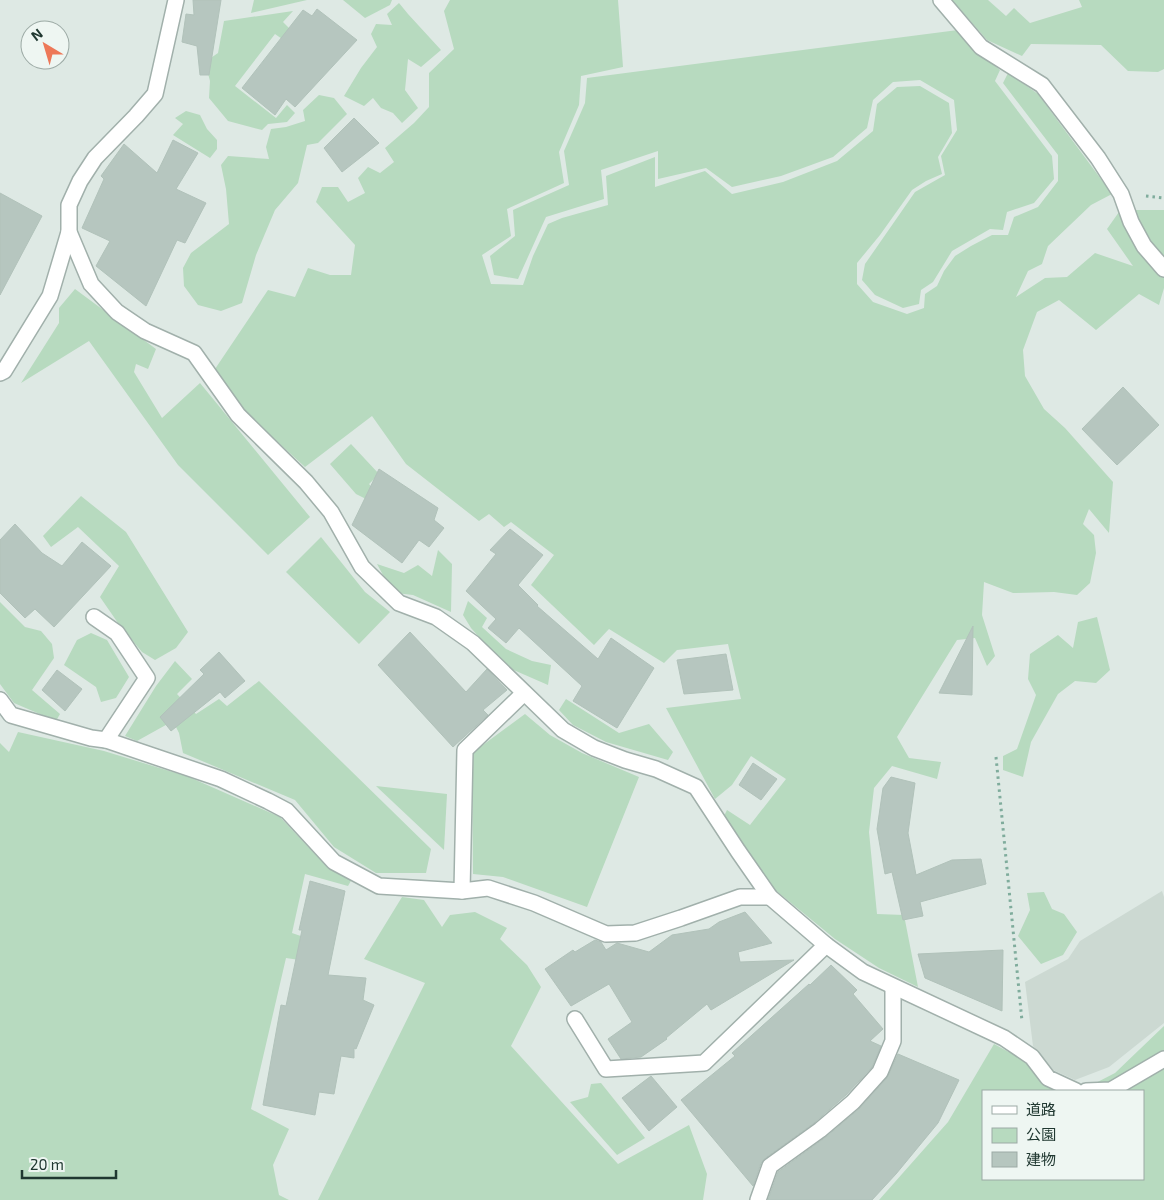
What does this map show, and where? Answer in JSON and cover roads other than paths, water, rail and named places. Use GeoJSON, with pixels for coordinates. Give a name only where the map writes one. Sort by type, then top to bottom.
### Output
{"type":"FeatureCollection","features":[{"type":"Feature","properties":{"kind":"street"},"geometry":{"type":"LineString","coordinates":[[0,373],[4,371],[50,296],[69,232],[69,204],[80,181],[95,158],[155,94],[176,0]]}},
{"type":"Feature","properties":{"kind":"street"},"geometry":{"type":"LineString","coordinates":[[941,0],[981,47],[1042,85],[1098,158],[1121,194],[1131,222],[1144,246],[1164,269]]}},
{"type":"Feature","properties":{"kind":"street"},"geometry":{"type":"LineString","coordinates":[[69,232],[91,284],[117,312],[145,330],[194,353],[238,414],[306,482],[331,512],[362,567],[399,604],[436,617],[473,643],[563,730],[594,748],[656,769],[696,787],[770,897],[826,945],[863,972],[893,988],[1004,1038],[1032,1057],[1048,1078],[1074,1090]]}},
{"type":"Feature","properties":{"kind":"street"},"geometry":{"type":"LineString","coordinates":[[94,617],[118,633],[147,678],[106,740]]}},
{"type":"Feature","properties":{"kind":"street"},"geometry":{"type":"LineString","coordinates":[[462,891],[465,750],[524,693]]}},
{"type":"Feature","properties":{"kind":"street"},"geometry":{"type":"LineString","coordinates":[[0,700],[11,715],[91,738],[106,740],[221,779],[281,808],[287,811],[334,862],[379,886],[462,891],[488,888],[534,903],[606,934],[635,933],[740,896],[770,897]]}},
{"type":"Feature","properties":{"kind":"street"},"geometry":{"type":"LineString","coordinates":[[575,1019],[606,1069],[704,1063],[826,945]]}},
{"type":"Feature","properties":{"kind":"street"},"geometry":{"type":"LineString","coordinates":[[758,1200],[770,1166],[820,1130],[853,1102],[880,1072],[894,1041],[893,988]]}},
{"type":"Feature","properties":{"kind":"street"},"geometry":{"type":"LineString","coordinates":[[1111,1090],[1164,1059]]}}]}
